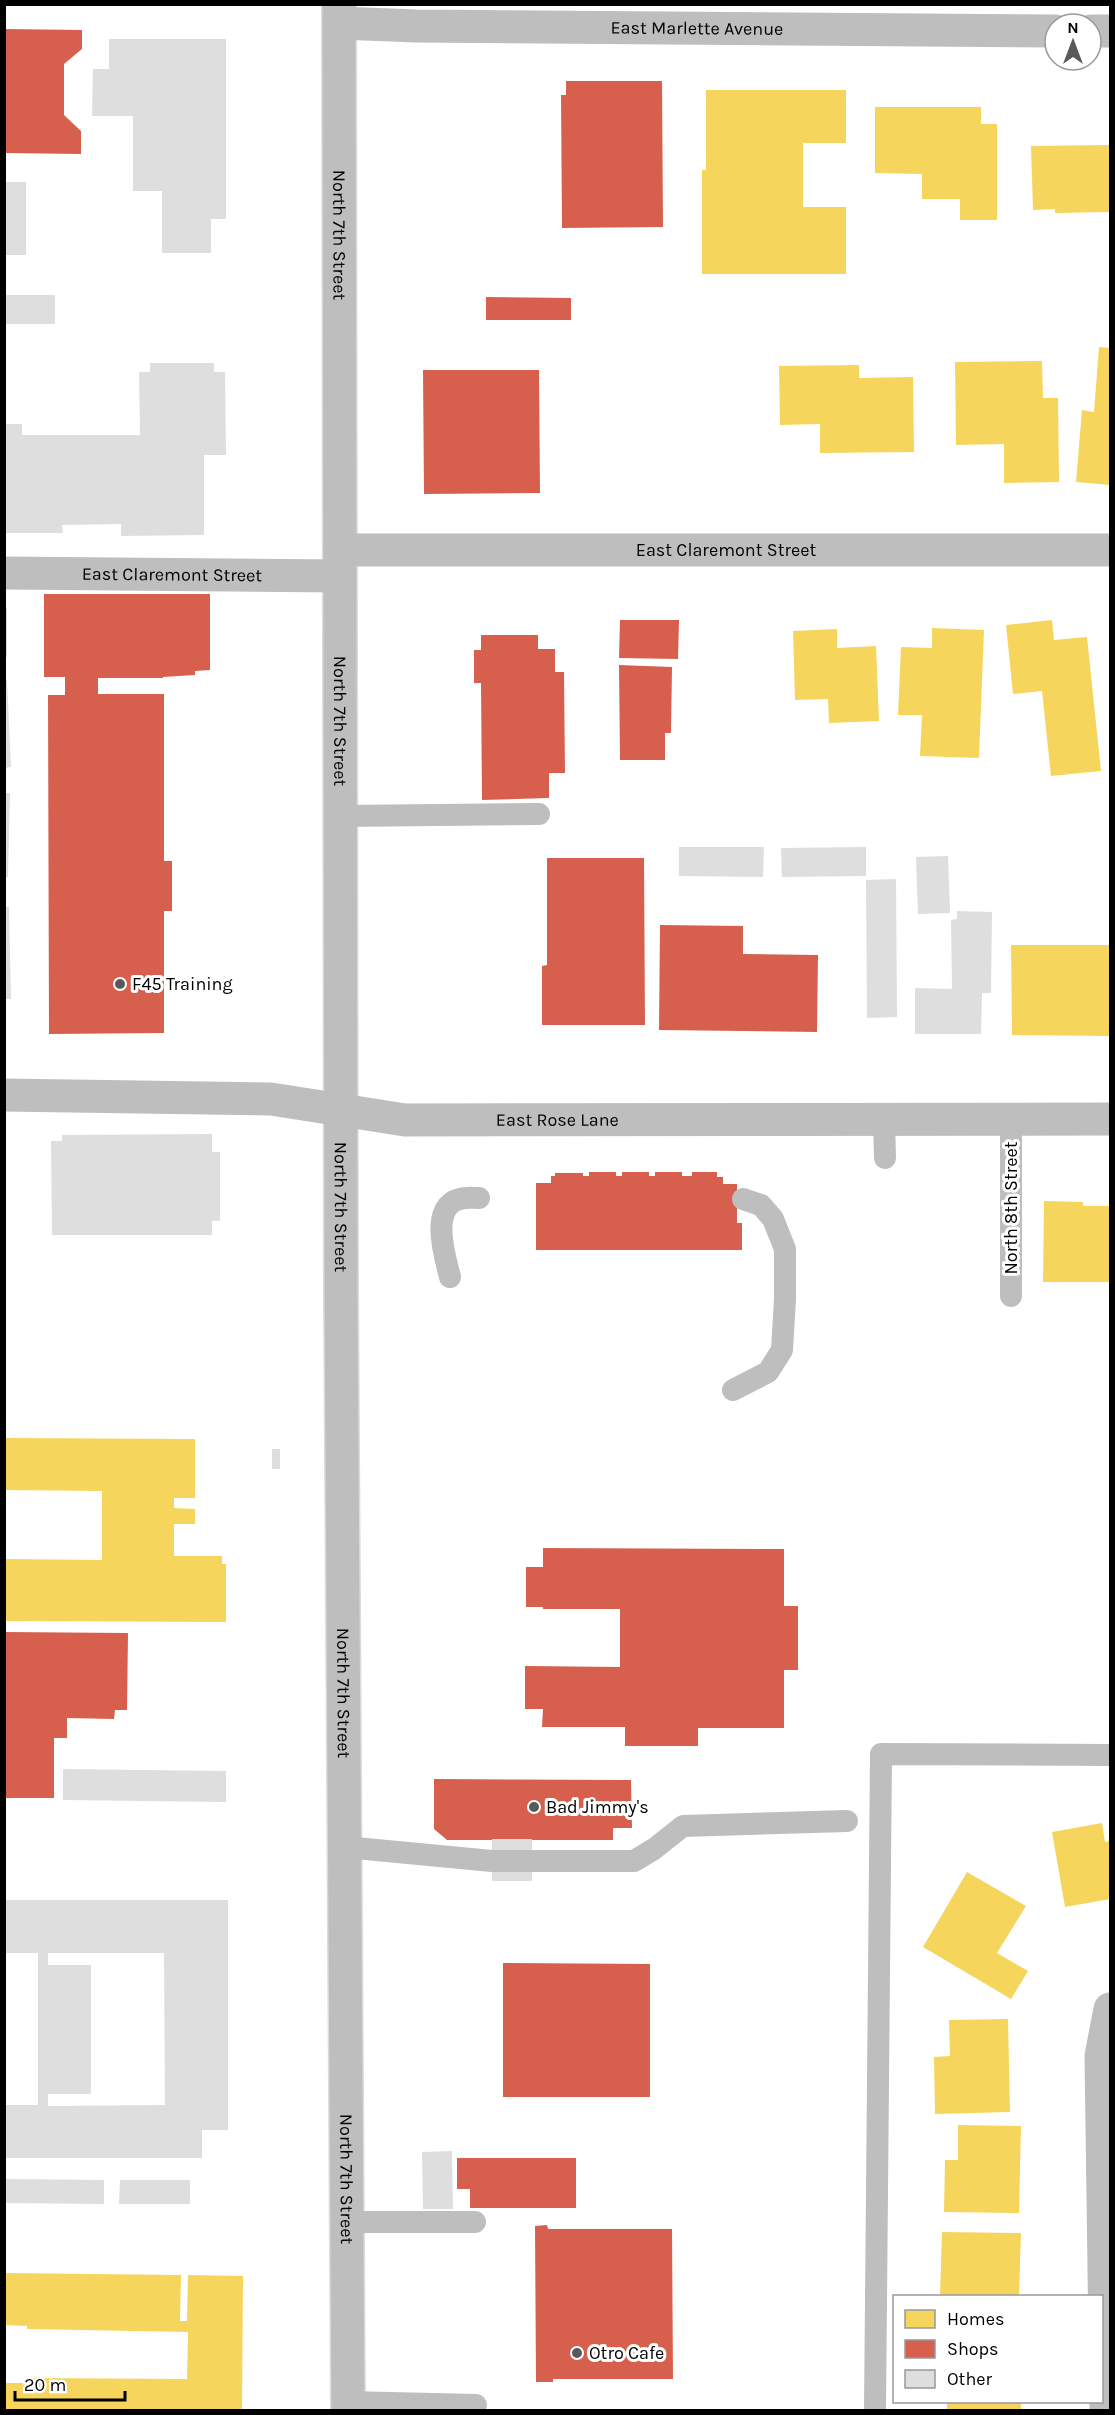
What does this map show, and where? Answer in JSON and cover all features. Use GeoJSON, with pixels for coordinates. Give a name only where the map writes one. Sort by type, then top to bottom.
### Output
{"type":"FeatureCollection","features":[{"type":"Feature","properties":{"kind":"street","name":"East Marlette Avenue"},"geometry":{"type":"LineString","coordinates":[[339,14],[416,26],[1043,31]]}},
{"type":"Feature","properties":{"kind":"street","name":"North 7th Street"},"geometry":{"type":"LineString","coordinates":[[339,14],[341,1110],[348,2406]]}},
{"type":"Feature","properties":{"kind":"street","name":"East Claremont Street"},"geometry":{"type":"LineString","coordinates":[[4,573],[340,563],[1110,550]]}},
{"type":"Feature","properties":{"kind":"street","name":"East Rose Lane"},"geometry":{"type":"LineString","coordinates":[[4,1095],[271,1099],[405,1120],[1110,1119]]}},
{"type":"Feature","properties":{"kind":"street"},"geometry":{"type":"LineString","coordinates":[[1106,2410],[1101,2056],[1110,2009]]}},
{"type":"Feature","properties":{"kind":"lane"},"geometry":{"type":"LineString","coordinates":[[341,816],[539,814]]}},
{"type":"Feature","properties":{"kind":"lane"},"geometry":{"type":"LineString","coordinates":[[884,1119],[885,1158]]}},
{"type":"Feature","properties":{"kind":"lane","name":"North 8th Street"},"geometry":{"type":"LineString","coordinates":[[1011,1119],[1011,1296]]}},
{"type":"Feature","properties":{"kind":"lane"},"geometry":{"type":"LineString","coordinates":[[450,1277],[440,1229],[445,1210],[458,1199],[479,1198]]}},
{"type":"Feature","properties":{"kind":"lane"},"geometry":{"type":"LineString","coordinates":[[733,1390],[768,1372],[782,1350],[785,1299],[784,1249],[773,1219],[761,1206],[744,1199]]}},
{"type":"Feature","properties":{"kind":"lane"},"geometry":{"type":"LineString","coordinates":[[875,2410],[881,1754],[1110,1755]]}},
{"type":"Feature","properties":{"kind":"lane"},"geometry":{"type":"LineString","coordinates":[[345,1848],[492,1861],[634,1861],[654,1849],[683,1826],[847,1821]]}},
{"type":"Feature","properties":{"kind":"lane"},"geometry":{"type":"LineString","coordinates":[[347,2222],[475,2222]]}},
{"type":"Feature","properties":{"kind":"lane"},"geometry":{"type":"LineString","coordinates":[[348,2406],[476,2405]]}},
{"type":"Feature","properties":{"kind":"building: Homes"},"geometry":{"type":"Polygon","coordinates":[[[706,90],[846,90],[846,143],[803,143],[803,207],[846,207],[846,274],[702,274],[702,170],[706,170],[706,90]]]}},
{"type":"Feature","properties":{"kind":"building: Homes"},"geometry":{"type":"Polygon","coordinates":[[[875,107],[981,107],[981,124],[997,124],[997,220],[960,220],[960,199],[922,199],[922,174],[875,173],[875,107]]]}},
{"type":"Feature","properties":{"kind":"building: Homes"},"geometry":{"type":"Polygon","coordinates":[[[1110,145],[1110,212],[1055,213],[1055,209],[1033,210],[1031,146],[1110,145]]]}},
{"type":"Feature","properties":{"kind":"building: Homes"},"geometry":{"type":"Polygon","coordinates":[[[1099,347],[1110,348],[1110,485],[1076,482],[1082,410],[1094,412],[1099,347]]]}},
{"type":"Feature","properties":{"kind":"building: Homes"},"geometry":{"type":"Polygon","coordinates":[[[1042,361],[1043,398],[1058,398],[1059,482],[1004,483],[1004,444],[956,445],[955,362],[1042,361]]]}},
{"type":"Feature","properties":{"kind":"building: Homes"},"geometry":{"type":"Polygon","coordinates":[[[859,365],[859,378],[913,377],[914,452],[820,453],[820,424],[780,425],[779,366],[859,365]]]}},
{"type":"Feature","properties":{"kind":"building: Homes"},"geometry":{"type":"Polygon","coordinates":[[[1052,620],[1054,640],[1087,637],[1101,771],[1051,776],[1042,691],[1013,694],[1006,625],[1052,620]]]}},
{"type":"Feature","properties":{"kind":"building: Homes"},"geometry":{"type":"Polygon","coordinates":[[[932,628],[984,630],[979,758],[920,756],[922,715],[898,715],[901,647],[932,648],[932,628]]]}},
{"type":"Feature","properties":{"kind":"building: Homes"},"geometry":{"type":"Polygon","coordinates":[[[837,629],[837,648],[876,646],[879,721],[829,723],[828,699],[795,700],[793,631],[837,629]]]}},
{"type":"Feature","properties":{"kind":"building: Homes"},"geometry":{"type":"Polygon","coordinates":[[[1011,945],[1110,945],[1110,1036],[1012,1035],[1011,945]]]}},
{"type":"Feature","properties":{"kind":"building: Homes"},"geometry":{"type":"Polygon","coordinates":[[[1044,1201],[1083,1202],[1083,1206],[1110,1206],[1110,1282],[1043,1282],[1044,1201]]]}},
{"type":"Feature","properties":{"kind":"building: Homes"},"geometry":{"type":"Polygon","coordinates":[[[4,1438],[195,1439],[195,1498],[174,1498],[174,1508],[195,1509],[195,1524],[174,1524],[174,1556],[222,1556],[222,1564],[226,1564],[226,1622],[4,1621],[4,1559],[102,1560],[102,1491],[4,1490],[4,1438]]]}},
{"type":"Feature","properties":{"kind":"building: Homes"},"geometry":{"type":"Polygon","coordinates":[[[1102,1823],[1105,1842],[1110,1841],[1110,1899],[1065,1907],[1052,1832],[1102,1823]]]}},
{"type":"Feature","properties":{"kind":"building: Homes"},"geometry":{"type":"Polygon","coordinates":[[[967,1872],[1026,1906],[997,1953],[1028,1971],[1011,1999],[923,1947],[967,1872]]]}},
{"type":"Feature","properties":{"kind":"building: Homes"},"geometry":{"type":"Polygon","coordinates":[[[1008,2019],[1010,2112],[935,2114],[934,2057],[950,2056],[949,2020],[1008,2019]]]}},
{"type":"Feature","properties":{"kind":"building: Homes"},"geometry":{"type":"Polygon","coordinates":[[[958,2125],[1021,2126],[1019,2213],[944,2212],[945,2160],[958,2160],[958,2125]]]}},
{"type":"Feature","properties":{"kind":"building: Homes"},"geometry":{"type":"Polygon","coordinates":[[[942,2232],[1021,2233],[1019,2295],[940,2295],[942,2232]]]}},
{"type":"Feature","properties":{"kind":"building: Homes"},"geometry":{"type":"Polygon","coordinates":[[[4,2273],[181,2275],[180,2321],[187,2321],[188,2275],[243,2276],[242,2410],[4,2410],[4,2383],[26,2383],[26,2378],[187,2379],[188,2332],[27,2329],[27,2326],[4,2325],[4,2273]]]}},
{"type":"Feature","properties":{"kind":"building: Homes"},"geometry":{"type":"Polygon","coordinates":[[[947,2403],[1021,2403],[1021,2410],[947,2410],[947,2403]]]}},
{"type":"Feature","properties":{"kind":"building: Shops"},"geometry":{"type":"Polygon","coordinates":[[[4,29],[82,30],[82,49],[64,64],[64,115],[81,131],[81,154],[4,153],[4,29]]]}},
{"type":"Feature","properties":{"kind":"building: Shops"},"geometry":{"type":"Polygon","coordinates":[[[566,81],[662,81],[663,227],[562,228],[561,95],[566,95],[566,81]]]}},
{"type":"Feature","properties":{"kind":"building: Shops"},"geometry":{"type":"Polygon","coordinates":[[[486,297],[571,298],[571,320],[486,320],[486,297]]]}},
{"type":"Feature","properties":{"kind":"building: Shops"},"geometry":{"type":"Polygon","coordinates":[[[423,370],[539,370],[540,493],[424,494],[423,370]]]}},
{"type":"Feature","properties":{"kind":"building: Shops"},"geometry":{"type":"Polygon","coordinates":[[[44,594],[210,594],[210,670],[195,671],[195,675],[163,678],[98,678],[98,694],[164,694],[164,861],[172,861],[172,911],[164,911],[164,1033],[49,1034],[48,695],[65,695],[65,677],[44,677],[44,594]]]}},
{"type":"Feature","properties":{"kind":"building: Shops"},"geometry":{"type":"Polygon","coordinates":[[[620,620],[679,620],[678,659],[619,658],[620,620]]]}},
{"type":"Feature","properties":{"kind":"building: Shops"},"geometry":{"type":"Polygon","coordinates":[[[481,635],[538,635],[538,649],[555,649],[555,672],[564,672],[565,773],[549,773],[549,798],[482,800],[481,683],[474,683],[474,650],[481,650],[481,635]]]}},
{"type":"Feature","properties":{"kind":"building: Shops"},"geometry":{"type":"Polygon","coordinates":[[[619,665],[672,667],[671,733],[665,733],[665,760],[620,760],[619,665]]]}},
{"type":"Feature","properties":{"kind":"building: Shops"},"geometry":{"type":"Polygon","coordinates":[[[547,858],[644,858],[645,1025],[542,1025],[542,966],[547,965],[547,858]]]}},
{"type":"Feature","properties":{"kind":"building: Shops"},"geometry":{"type":"Polygon","coordinates":[[[660,925],[743,926],[743,954],[818,955],[817,1032],[659,1030],[660,925]]]}},
{"type":"Feature","properties":{"kind":"building: Shops"},"geometry":{"type":"Polygon","coordinates":[[[589,1172],[616,1172],[616,1176],[622,1176],[622,1172],[649,1172],[649,1176],[655,1176],[655,1172],[682,1172],[682,1176],[692,1176],[692,1172],[717,1172],[717,1177],[723,1177],[723,1184],[737,1184],[737,1223],[742,1223],[742,1250],[536,1250],[536,1183],[551,1183],[551,1176],[555,1176],[555,1173],[583,1173],[583,1176],[589,1176],[589,1172]]]}},
{"type":"Feature","properties":{"kind":"building: Shops"},"geometry":{"type":"Polygon","coordinates":[[[543,1548],[784,1549],[784,1606],[798,1606],[798,1670],[784,1670],[784,1728],[698,1728],[698,1746],[625,1746],[625,1727],[542,1727],[543,1709],[525,1709],[525,1666],[620,1667],[620,1609],[526,1607],[526,1567],[543,1567],[543,1548]]]}},
{"type":"Feature","properties":{"kind":"building: Shops"},"geometry":{"type":"Polygon","coordinates":[[[4,1632],[128,1633],[127,1710],[115,1710],[114,1719],[67,1718],[67,1738],[54,1738],[54,1798],[4,1798],[4,1632]]]}},
{"type":"Feature","properties":{"kind":"building: Shops"},"geometry":{"type":"Polygon","coordinates":[[[434,1779],[631,1780],[632,1828],[613,1828],[613,1840],[447,1840],[434,1829],[434,1779]]]}},
{"type":"Feature","properties":{"kind":"building: Shops"},"geometry":{"type":"Polygon","coordinates":[[[503,1963],[650,1964],[650,2097],[503,2097],[503,1963]]]}},
{"type":"Feature","properties":{"kind":"building: Shops"},"geometry":{"type":"Polygon","coordinates":[[[457,2158],[576,2158],[576,2208],[470,2208],[470,2189],[457,2189],[457,2158]]]}},
{"type":"Feature","properties":{"kind":"building: Shops"},"geometry":{"type":"Polygon","coordinates":[[[547,2225],[548,2229],[672,2229],[673,2379],[553,2379],[553,2382],[536,2382],[535,2226],[547,2225]]]}},
{"type":"Feature","properties":{"kind":"building: Other"},"geometry":{"type":"Polygon","coordinates":[[[109,39],[226,39],[226,219],[211,219],[211,253],[162,253],[162,191],[133,191],[133,116],[92,116],[93,69],[109,69],[109,39]]]}},
{"type":"Feature","properties":{"kind":"building: Other"},"geometry":{"type":"Polygon","coordinates":[[[4,182],[26,182],[26,255],[4,255],[4,182]]]}},
{"type":"Feature","properties":{"kind":"building: Other"},"geometry":{"type":"Polygon","coordinates":[[[4,295],[55,295],[55,324],[4,324],[4,295]]]}},
{"type":"Feature","properties":{"kind":"building: Other"},"geometry":{"type":"Polygon","coordinates":[[[150,363],[214,363],[214,372],[225,372],[226,455],[204,455],[204,535],[121,536],[121,524],[62,525],[63,533],[4,533],[4,424],[22,424],[22,435],[140,435],[139,372],[150,372],[150,363]]]}},
{"type":"Feature","properties":{"kind":"building: Other"},"geometry":{"type":"Polygon","coordinates":[[[4,608],[7,608],[7,657],[4,657],[4,608]]]}},
{"type":"Feature","properties":{"kind":"building: Other"},"geometry":{"type":"Polygon","coordinates":[[[4,680],[7,680],[11,767],[4,768],[4,680]]]}},
{"type":"Feature","properties":{"kind":"building: Other"},"geometry":{"type":"Polygon","coordinates":[[[4,793],[10,793],[8,877],[4,877],[4,793]]]}},
{"type":"Feature","properties":{"kind":"building: Other"},"geometry":{"type":"Polygon","coordinates":[[[679,847],[764,847],[763,877],[679,876],[679,847]]]}},
{"type":"Feature","properties":{"kind":"building: Other"},"geometry":{"type":"Polygon","coordinates":[[[866,847],[866,876],[782,877],[781,848],[866,847]]]}},
{"type":"Feature","properties":{"kind":"building: Other"},"geometry":{"type":"Polygon","coordinates":[[[948,856],[950,913],[918,914],[916,857],[948,856]]]}},
{"type":"Feature","properties":{"kind":"building: Other"},"geometry":{"type":"Polygon","coordinates":[[[896,879],[897,1017],[867,1018],[866,880],[896,879]]]}},
{"type":"Feature","properties":{"kind":"building: Other"},"geometry":{"type":"Polygon","coordinates":[[[4,907],[9,907],[11,999],[4,999],[4,907]]]}},
{"type":"Feature","properties":{"kind":"building: Other"},"geometry":{"type":"Polygon","coordinates":[[[957,911],[992,912],[991,993],[982,993],[981,1034],[915,1034],[915,988],[952,989],[951,920],[957,919],[957,911]]]}},
{"type":"Feature","properties":{"kind":"building: Other"},"geometry":{"type":"Polygon","coordinates":[[[212,1134],[212,1152],[220,1152],[220,1221],[212,1221],[212,1235],[52,1235],[51,1141],[62,1141],[62,1135],[212,1134]]]}},
{"type":"Feature","properties":{"kind":"building: Other"},"geometry":{"type":"Polygon","coordinates":[[[272,1449],[280,1449],[280,1469],[272,1469],[272,1449]]]}},
{"type":"Feature","properties":{"kind":"building: Other"},"geometry":{"type":"Polygon","coordinates":[[[63,1769],[226,1771],[226,1802],[63,1800],[63,1769]]]}},
{"type":"Feature","properties":{"kind":"building: Other"},"geometry":{"type":"Polygon","coordinates":[[[492,1839],[532,1839],[532,1881],[492,1881],[492,1839]]]}},
{"type":"Feature","properties":{"kind":"building: Other"},"geometry":{"type":"Polygon","coordinates":[[[4,1900],[228,1900],[228,2130],[202,2130],[202,2158],[4,2158],[4,2105],[38,2105],[38,1953],[4,1953],[4,1900]],[[48,1953],[48,1965],[91,1965],[91,2094],[48,2094],[48,2106],[165,2105],[164,1953],[48,1953]]]}},
{"type":"Feature","properties":{"kind":"building: Other"},"geometry":{"type":"Polygon","coordinates":[[[452,2151],[453,2209],[423,2209],[422,2152],[452,2151]]]}},
{"type":"Feature","properties":{"kind":"building: Other"},"geometry":{"type":"Polygon","coordinates":[[[4,2179],[104,2180],[104,2204],[4,2203],[4,2179]]]}},
{"type":"Feature","properties":{"kind":"building: Other"},"geometry":{"type":"Polygon","coordinates":[[[120,2180],[190,2180],[190,2204],[119,2204],[120,2180]]]}},
{"type":"Feature","properties":{"kind":"place","name":"F45 Training"},"geometry":{"type":"Point","coordinates":[120,984]}},
{"type":"Feature","properties":{"kind":"place","name":"Bad Jimmy's"},"geometry":{"type":"Point","coordinates":[534,1807]}},
{"type":"Feature","properties":{"kind":"place","name":"Otro Cafe"},"geometry":{"type":"Point","coordinates":[577,2353]}}]}
